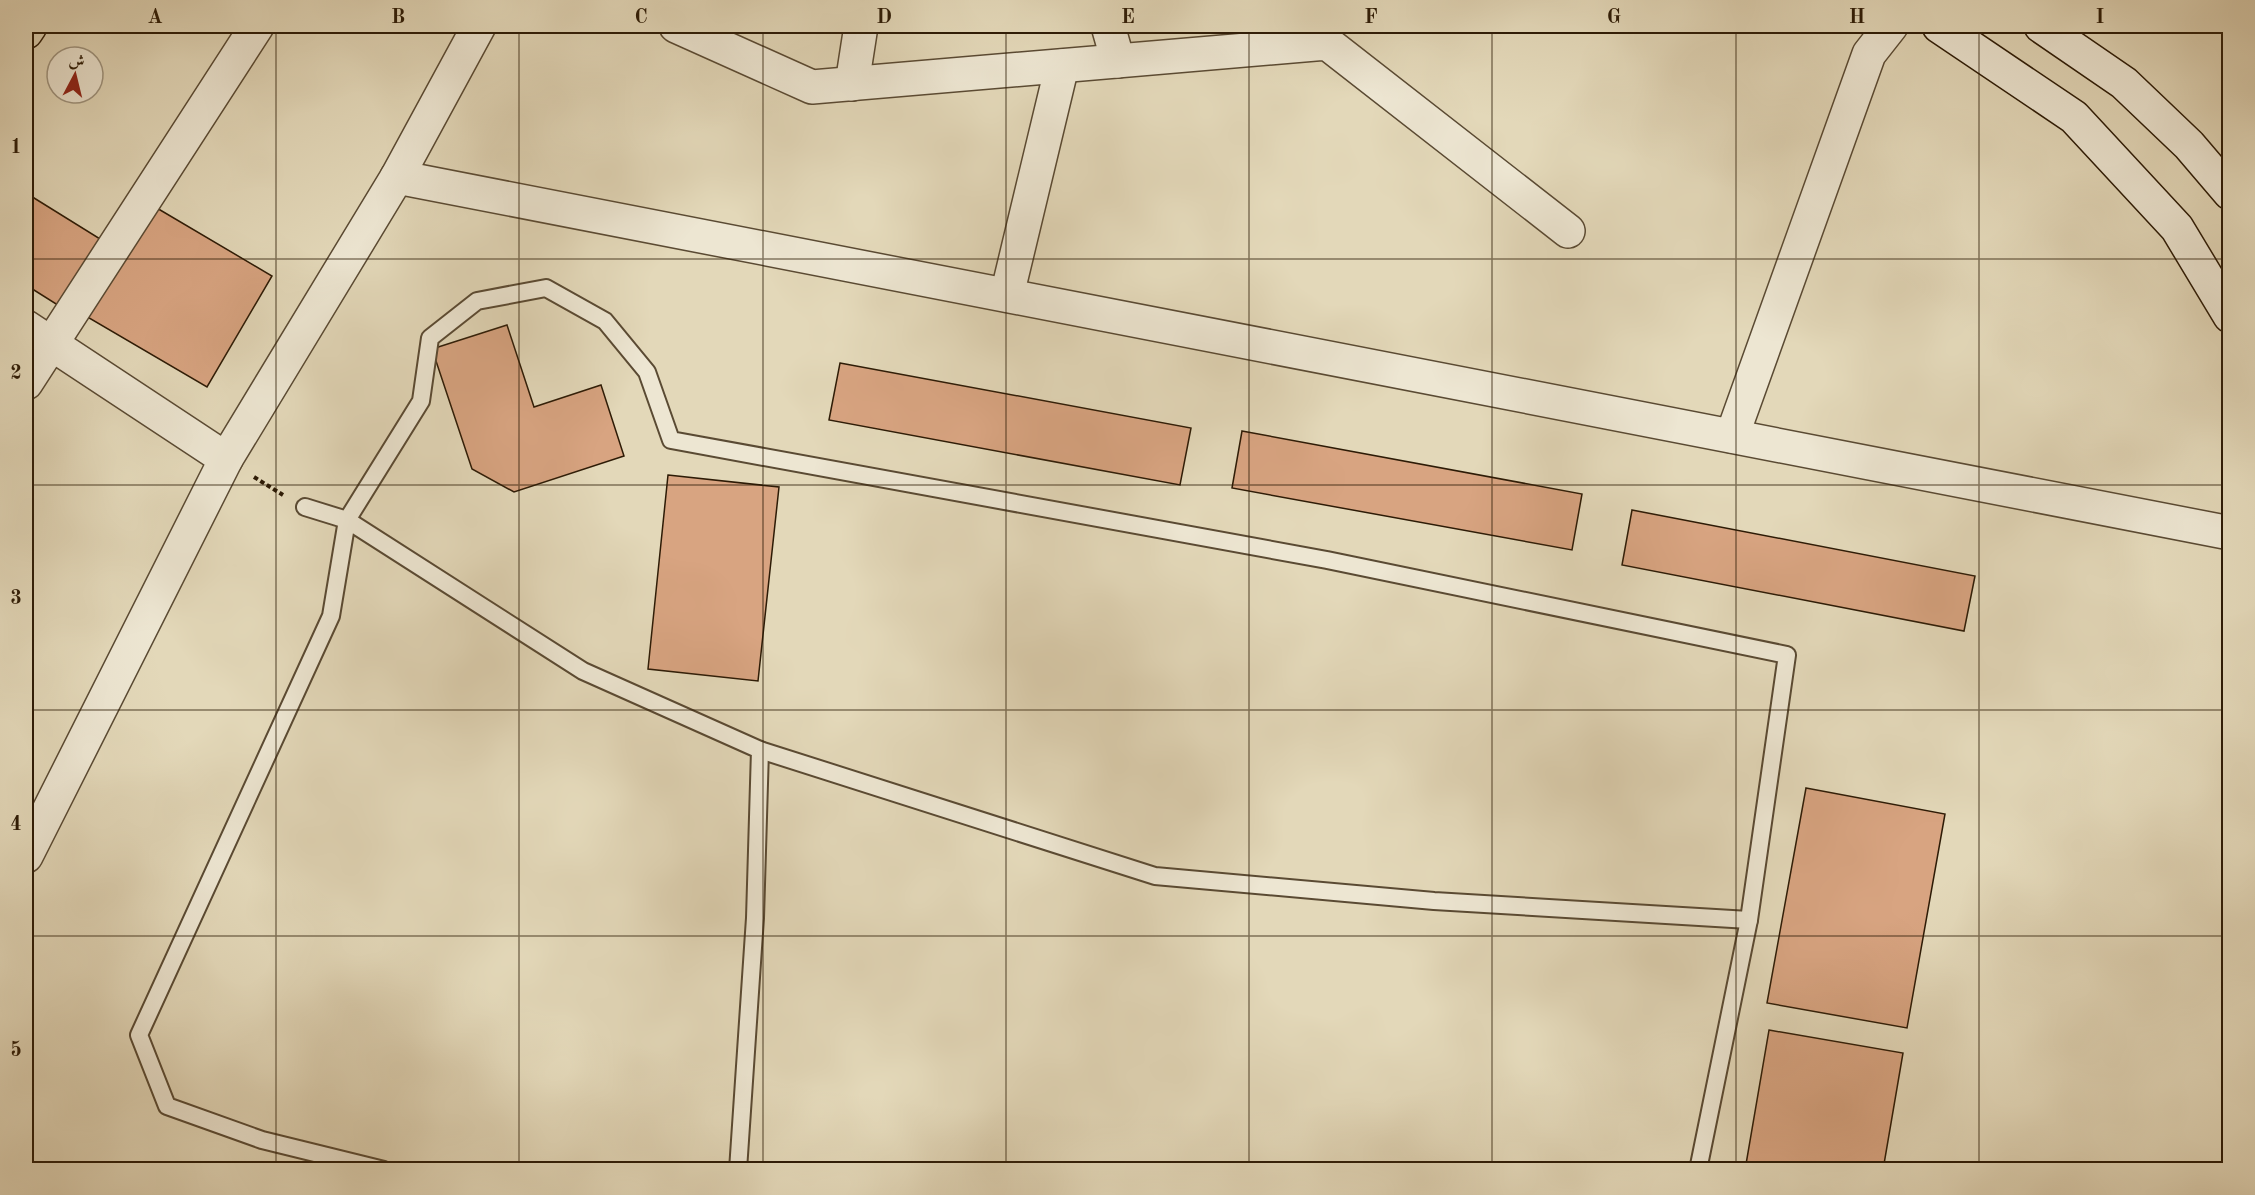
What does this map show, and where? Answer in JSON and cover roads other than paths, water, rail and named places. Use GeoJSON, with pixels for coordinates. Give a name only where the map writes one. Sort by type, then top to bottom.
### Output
{"type":"FeatureCollection","features":[{"type":"Feature","properties":{"kind":"main road"},"geometry":{"type":"LineString","coordinates":[[26,32],[30,26]]}},
{"type":"Feature","properties":{"kind":"street"},"geometry":{"type":"LineString","coordinates":[[26,382],[38,336],[257,26]]}},
{"type":"Feature","properties":{"kind":"street"},"geometry":{"type":"LineString","coordinates":[[26,856],[226,459],[397,177],[479,26]]}},
{"type":"Feature","properties":{"kind":"street"},"geometry":{"type":"LineString","coordinates":[[676,26],[812,87],[1118,61],[1334,34],[1568,231]]}},
{"type":"Feature","properties":{"kind":"street"},"geometry":{"type":"LineString","coordinates":[[852,84],[861,26]]}},
{"type":"Feature","properties":{"kind":"street"},"geometry":{"type":"LineString","coordinates":[[1108,26],[1118,61]]}},
{"type":"Feature","properties":{"kind":"street"},"geometry":{"type":"LineString","coordinates":[[1732,436],[1869,54],[1892,26]]}},
{"type":"Feature","properties":{"kind":"street"},"geometry":{"type":"LineString","coordinates":[[1939,26],[2074,117],[2177,228],[2229,316]]}},
{"type":"Feature","properties":{"kind":"street"},"geometry":{"type":"LineString","coordinates":[[2041,26],[2124,83],[2189,145],[2229,193]]}},
{"type":"Feature","properties":{"kind":"street"},"geometry":{"type":"LineString","coordinates":[[1007,295],[1062,66]]}},
{"type":"Feature","properties":{"kind":"street"},"geometry":{"type":"LineString","coordinates":[[397,177],[2229,533]]}},
{"type":"Feature","properties":{"kind":"street"},"geometry":{"type":"LineString","coordinates":[[38,336],[226,459]]}},
{"type":"Feature","properties":{"kind":"lane"},"geometry":{"type":"LineString","coordinates":[[384,1170],[262,1140],[167,1106],[138,1035],[331,616],[347,520],[421,401],[430,338],[477,301],[546,288],[605,321],[647,372],[671,440],[1328,560],[1788,655],[1749,920],[1698,1170]]}},
{"type":"Feature","properties":{"kind":"lane"},"geometry":{"type":"LineString","coordinates":[[305,507],[347,520],[582,671],[760,750],[1155,876],[1434,901],[1749,920]]}},
{"type":"Feature","properties":{"kind":"lane"},"geometry":{"type":"LineString","coordinates":[[738,1170],[755,918],[760,750]]}}]}
